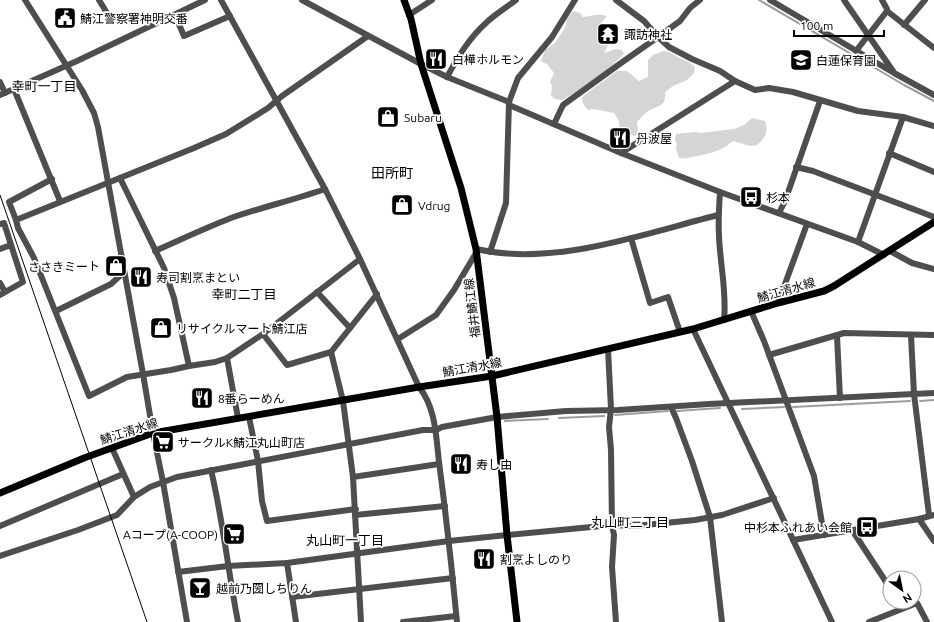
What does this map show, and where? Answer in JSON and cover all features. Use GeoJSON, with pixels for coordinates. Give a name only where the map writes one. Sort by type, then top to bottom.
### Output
{"type":"FeatureCollection","features":[{"type":"Feature","properties":{"kind":"main road","name":"福井鯖江線"},"geometry":{"type":"LineString","coordinates":[[404,0],[409,14],[421,64],[461,188],[476,251],[497,417],[507,535],[517,622]]}},
{"type":"Feature","properties":{"kind":"main road","name":"鯖江清水線"},"geometry":{"type":"LineString","coordinates":[[0,493],[84,458],[153,433],[419,387],[492,376],[680,332],[724,320],[834,286],[934,222]]}},
{"type":"Feature","properties":{"kind":"street"},"geometry":{"type":"LineString","coordinates":[[25,0],[82,90],[94,113],[98,127],[144,374],[153,433],[187,622]]}},
{"type":"Feature","properties":{"kind":"street"},"geometry":{"type":"LineString","coordinates":[[0,82],[2,94],[205,0]]}},
{"type":"Feature","properties":{"kind":"street"},"geometry":{"type":"LineString","coordinates":[[221,0],[325,189],[398,339],[419,387],[424,393],[429,404],[436,430],[457,619],[403,622]]}},
{"type":"Feature","properties":{"kind":"street"},"geometry":{"type":"LineString","coordinates":[[302,0],[447,77],[554,124],[720,192],[912,263],[934,269]]}},
{"type":"Feature","properties":{"kind":"street"},"geometry":{"type":"LineString","coordinates":[[409,14],[432,0]]}},
{"type":"Feature","properties":{"kind":"street"},"geometry":{"type":"LineString","coordinates":[[447,77],[462,50],[486,22],[516,0]]}},
{"type":"Feature","properties":{"kind":"street"},"geometry":{"type":"LineString","coordinates":[[490,252],[506,203],[509,103],[518,78],[552,37],[575,0]]}},
{"type":"Feature","properties":{"kind":"street"},"geometry":{"type":"LineString","coordinates":[[616,0],[644,21],[669,47],[720,71],[735,81],[755,90],[769,88],[787,91],[858,111],[904,117],[934,126]]}},
{"type":"Feature","properties":{"kind":"street"},"geometry":{"type":"LineString","coordinates":[[554,124],[563,105],[658,37],[680,20],[690,8],[700,0]]}},
{"type":"Feature","properties":{"kind":"street"},"geometry":{"type":"LineString","coordinates":[[770,0],[934,95]]}},
{"type":"Feature","properties":{"kind":"street"},"geometry":{"type":"LineString","coordinates":[[777,4],[784,0]]}},
{"type":"Feature","properties":{"kind":"street"},"geometry":{"type":"LineString","coordinates":[[844,0],[894,73]]}},
{"type":"Feature","properties":{"kind":"street"},"geometry":{"type":"LineString","coordinates":[[882,0],[887,11],[934,48]]}},
{"type":"Feature","properties":{"kind":"street"},"geometry":{"type":"LineString","coordinates":[[904,25],[925,0]]}},
{"type":"Feature","properties":{"kind":"street"},"geometry":{"type":"LineString","coordinates":[[104,3],[110,18]]}},
{"type":"Feature","properties":{"kind":"street"},"geometry":{"type":"LineString","coordinates":[[856,51],[887,11]]}},
{"type":"Feature","properties":{"kind":"street"},"geometry":{"type":"LineString","coordinates":[[175,15],[184,36],[230,16]]}},
{"type":"Feature","properties":{"kind":"street"},"geometry":{"type":"LineString","coordinates":[[16,220],[226,134],[268,108],[368,36]]}},
{"type":"Feature","properties":{"kind":"street"},"geometry":{"type":"LineString","coordinates":[[621,152],[735,81]]}},
{"type":"Feature","properties":{"kind":"street"},"geometry":{"type":"LineString","coordinates":[[14,89],[60,201]]}},
{"type":"Feature","properties":{"kind":"street"},"geometry":{"type":"LineString","coordinates":[[779,213],[785,201],[820,101]]}},
{"type":"Feature","properties":{"kind":"street"},"geometry":{"type":"LineString","coordinates":[[858,242],[874,194],[904,117]]}},
{"type":"Feature","properties":{"kind":"street"},"geometry":{"type":"LineString","coordinates":[[889,154],[934,172]]}},
{"type":"Feature","properties":{"kind":"street"},"geometry":{"type":"LineString","coordinates":[[796,167],[813,171],[934,217]]}},
{"type":"Feature","properties":{"kind":"street"},"geometry":{"type":"LineString","coordinates":[[120,178],[164,268],[174,298],[188,366]]}},
{"type":"Feature","properties":{"kind":"street"},"geometry":{"type":"LineString","coordinates":[[52,179],[9,202],[18,228],[34,258],[56,311],[89,396],[127,378],[215,362],[227,358],[263,334],[360,259]]}},
{"type":"Feature","properties":{"kind":"street"},"geometry":{"type":"LineString","coordinates":[[155,251],[230,219],[267,206],[325,189]]}},
{"type":"Feature","properties":{"kind":"street"},"geometry":{"type":"LineString","coordinates":[[720,192],[718,215],[726,305],[724,320]]}},
{"type":"Feature","properties":{"kind":"street"},"geometry":{"type":"LineString","coordinates":[[398,339],[436,315],[454,290],[476,251],[528,254],[562,252],[613,243],[718,215]]}},
{"type":"Feature","properties":{"kind":"street"},"geometry":{"type":"LineString","coordinates":[[0,224],[4,223],[23,282],[2,293],[0,283]]}},
{"type":"Feature","properties":{"kind":"street"},"geometry":{"type":"LineString","coordinates":[[778,303],[807,224]]}},
{"type":"Feature","properties":{"kind":"street"},"geometry":{"type":"LineString","coordinates":[[631,238],[650,303],[668,297],[680,332]]}},
{"type":"Feature","properties":{"kind":"street"},"geometry":{"type":"LineString","coordinates":[[0,249],[11,245]]}},
{"type":"Feature","properties":{"kind":"street"},"geometry":{"type":"LineString","coordinates":[[56,311],[112,284],[124,272]]}},
{"type":"Feature","properties":{"kind":"street"},"geometry":{"type":"LineString","coordinates":[[317,292],[350,328]]}},
{"type":"Feature","properties":{"kind":"street"},"geometry":{"type":"LineString","coordinates":[[263,334],[287,365],[331,352],[376,294]]}},
{"type":"Feature","properties":{"kind":"street"},"geometry":{"type":"LineString","coordinates":[[751,311],[787,401],[814,476],[824,534]]}},
{"type":"Feature","properties":{"kind":"street"},"geometry":{"type":"LineString","coordinates":[[693,328],[832,622]]}},
{"type":"Feature","properties":{"kind":"street"},"geometry":{"type":"LineString","coordinates":[[768,355],[844,333],[934,335]]}},
{"type":"Feature","properties":{"kind":"street"},"geometry":{"type":"LineString","coordinates":[[793,540],[919,519],[932,515],[914,394],[911,335]]}},
{"type":"Feature","properties":{"kind":"street"},"geometry":{"type":"LineString","coordinates":[[837,336],[840,398]]}},
{"type":"Feature","properties":{"kind":"street"},"geometry":{"type":"LineString","coordinates":[[608,349],[611,409],[609,427],[612,525],[614,535],[612,567],[616,622]]}},
{"type":"Feature","properties":{"kind":"street"},"geometry":{"type":"LineString","coordinates":[[331,352],[343,401],[353,477],[356,512],[360,622]]}},
{"type":"Feature","properties":{"kind":"street"},"geometry":{"type":"LineString","coordinates":[[227,358],[238,418]]}},
{"type":"Feature","properties":{"kind":"street"},"geometry":{"type":"LineString","coordinates":[[0,556],[78,530],[117,515],[134,497],[150,487],[163,482],[211,470],[423,430],[436,430],[442,427],[497,417],[566,411],[934,393]]}},
{"type":"Feature","properties":{"kind":"street"},"geometry":{"type":"LineString","coordinates":[[671,407],[692,461],[710,517],[722,622]]}},
{"type":"Feature","properties":{"kind":"street"},"geometry":{"type":"LineString","coordinates":[[249,416],[258,461],[262,501],[267,521],[356,512],[445,506]]}},
{"type":"Feature","properties":{"kind":"street"},"geometry":{"type":"LineString","coordinates":[[112,448],[134,497]]}},
{"type":"Feature","properties":{"kind":"street"},"geometry":{"type":"LineString","coordinates":[[353,477],[439,464]]}},
{"type":"Feature","properties":{"kind":"street"},"geometry":{"type":"LineString","coordinates":[[211,470],[238,622]]}},
{"type":"Feature","properties":{"kind":"street"},"geometry":{"type":"LineString","coordinates":[[0,526],[123,474]]}},
{"type":"Feature","properties":{"kind":"street"},"geometry":{"type":"LineString","coordinates":[[178,572],[228,566],[287,563],[449,541],[507,535],[612,525],[634,526],[695,520],[774,498]]}},
{"type":"Feature","properties":{"kind":"street"},"geometry":{"type":"LineString","coordinates":[[919,519],[934,541]]}},
{"type":"Feature","properties":{"kind":"street"},"geometry":{"type":"LineString","coordinates":[[852,530],[882,576]]}},
{"type":"Feature","properties":{"kind":"street"},"geometry":{"type":"LineString","coordinates":[[287,563],[296,622]]}},
{"type":"Feature","properties":{"kind":"street"},"geometry":{"type":"LineString","coordinates":[[292,597],[453,578]]}},
{"type":"Feature","properties":{"kind":"street"},"geometry":{"type":"LineString","coordinates":[[870,622],[898,610]]}},
{"type":"Feature","properties":{"kind":"street"},"geometry":{"type":"LineString","coordinates":[[921,610],[927,622]]}},
{"type":"Feature","properties":{"kind":"shaded area"},"geometry":{"type":"Polygon","coordinates":[[[573,11],[580,13],[583,17],[598,15],[607,16],[599,29],[601,39],[609,35],[612,38],[604,53],[616,49],[622,50],[624,54],[606,71],[574,93],[562,100],[555,99],[551,96],[552,86],[550,82],[554,73],[547,64],[541,61],[545,50],[555,43],[565,28],[567,19],[573,11]]]}},
{"type":"Feature","properties":{"kind":"shaded area"},"geometry":{"type":"Polygon","coordinates":[[[664,51],[671,53],[691,64],[695,67],[694,73],[687,80],[673,86],[665,92],[663,104],[647,112],[637,122],[638,133],[635,136],[619,127],[619,121],[614,113],[594,109],[588,110],[583,104],[582,98],[587,93],[617,71],[627,71],[639,81],[648,77],[648,60],[653,55],[664,51]]]}},
{"type":"Feature","properties":{"kind":"shaded area"},"geometry":{"type":"Polygon","coordinates":[[[752,118],[765,121],[767,128],[766,134],[757,145],[750,146],[733,141],[724,148],[714,152],[687,158],[679,158],[675,140],[676,134],[734,129],[744,125],[752,118]]]}},
{"type":"Feature","properties":{"kind":"waterway"},"geometry":{"type":"LineString","coordinates":[[759,0],[934,101]]}},
{"type":"Feature","properties":{"kind":"waterway"},"geometry":{"type":"LineString","coordinates":[[920,401],[934,400]]}},
{"type":"Feature","properties":{"kind":"waterway"},"geometry":{"type":"LineString","coordinates":[[793,407],[910,401]]}},
{"type":"Feature","properties":{"kind":"waterway"},"geometry":{"type":"LineString","coordinates":[[742,409],[784,407]]}},
{"type":"Feature","properties":{"kind":"waterway"},"geometry":{"type":"LineString","coordinates":[[677,411],[720,408]]}},
{"type":"Feature","properties":{"kind":"waterway"},"geometry":{"type":"LineString","coordinates":[[615,415],[668,411]]}},
{"type":"Feature","properties":{"kind":"waterway"},"geometry":{"type":"LineString","coordinates":[[559,418],[604,416]]}},
{"type":"Feature","properties":{"kind":"waterway"},"geometry":{"type":"LineString","coordinates":[[505,421],[548,419]]}},
{"type":"Feature","properties":{"kind":"tram line"},"geometry":{"type":"LineString","coordinates":[[0,195],[147,622]]}},
{"type":"Feature","properties":{"kind":"place","name":"鯖江警察署神明交番"},"geometry":{"type":"Point","coordinates":[65,18]}},
{"type":"Feature","properties":{"kind":"place","name":"諏訪神社"},"geometry":{"type":"Point","coordinates":[608,34]}},
{"type":"Feature","properties":{"kind":"place","name":"白樺ホルモン"},"geometry":{"type":"Point","coordinates":[436,59]}},
{"type":"Feature","properties":{"kind":"place","name":"白蓮保育園"},"geometry":{"type":"Point","coordinates":[801,60]}},
{"type":"Feature","properties":{"kind":"place","name":"Subaru"},"geometry":{"type":"Point","coordinates":[388,117]}},
{"type":"Feature","properties":{"kind":"place","name":"丹波屋"},"geometry":{"type":"Point","coordinates":[620,138]}},
{"type":"Feature","properties":{"kind":"place","name":"杉本"},"geometry":{"type":"Point","coordinates":[751,197]}},
{"type":"Feature","properties":{"kind":"place","name":"Vdrug"},"geometry":{"type":"Point","coordinates":[402,205]}},
{"type":"Feature","properties":{"kind":"place","name":"ささきミート"},"geometry":{"type":"Point","coordinates":[116,266]}},
{"type":"Feature","properties":{"kind":"place","name":"寿司割烹まとい"},"geometry":{"type":"Point","coordinates":[141,277]}},
{"type":"Feature","properties":{"kind":"place","name":"リサイクルマート鯖江店"},"geometry":{"type":"Point","coordinates":[161,328]}},
{"type":"Feature","properties":{"kind":"place","name":"8番らーめん"},"geometry":{"type":"Point","coordinates":[202,398]}},
{"type":"Feature","properties":{"kind":"place","name":"サークルK鯖江丸山町店"},"geometry":{"type":"Point","coordinates":[163,442]}},
{"type":"Feature","properties":{"kind":"place","name":"寿し由"},"geometry":{"type":"Point","coordinates":[461,464]}},
{"type":"Feature","properties":{"kind":"place","name":"中杉本ふれあい会館"},"geometry":{"type":"Point","coordinates":[867,527]}},
{"type":"Feature","properties":{"kind":"place","name":"Aコープ(A-COOP)"},"geometry":{"type":"Point","coordinates":[234,534]}},
{"type":"Feature","properties":{"kind":"place","name":"割烹よしのり"},"geometry":{"type":"Point","coordinates":[484,559]}},
{"type":"Feature","properties":{"kind":"place","name":"越前乃圀しちりん"},"geometry":{"type":"Point","coordinates":[200,588]}},
{"type":"Feature","properties":{"kind":"district","name":"幸町一丁目"},"geometry":{"type":"Point","coordinates":[44,86]}},
{"type":"Feature","properties":{"kind":"district","name":"田所町"},"geometry":{"type":"Point","coordinates":[392,173]}},
{"type":"Feature","properties":{"kind":"district","name":"幸町二丁目"},"geometry":{"type":"Point","coordinates":[244,294]}},
{"type":"Feature","properties":{"kind":"district","name":"丸山町三丁目"},"geometry":{"type":"Point","coordinates":[630,522]}},
{"type":"Feature","properties":{"kind":"district","name":"丸山町一丁目"},"geometry":{"type":"Point","coordinates":[345,540]}}]}
